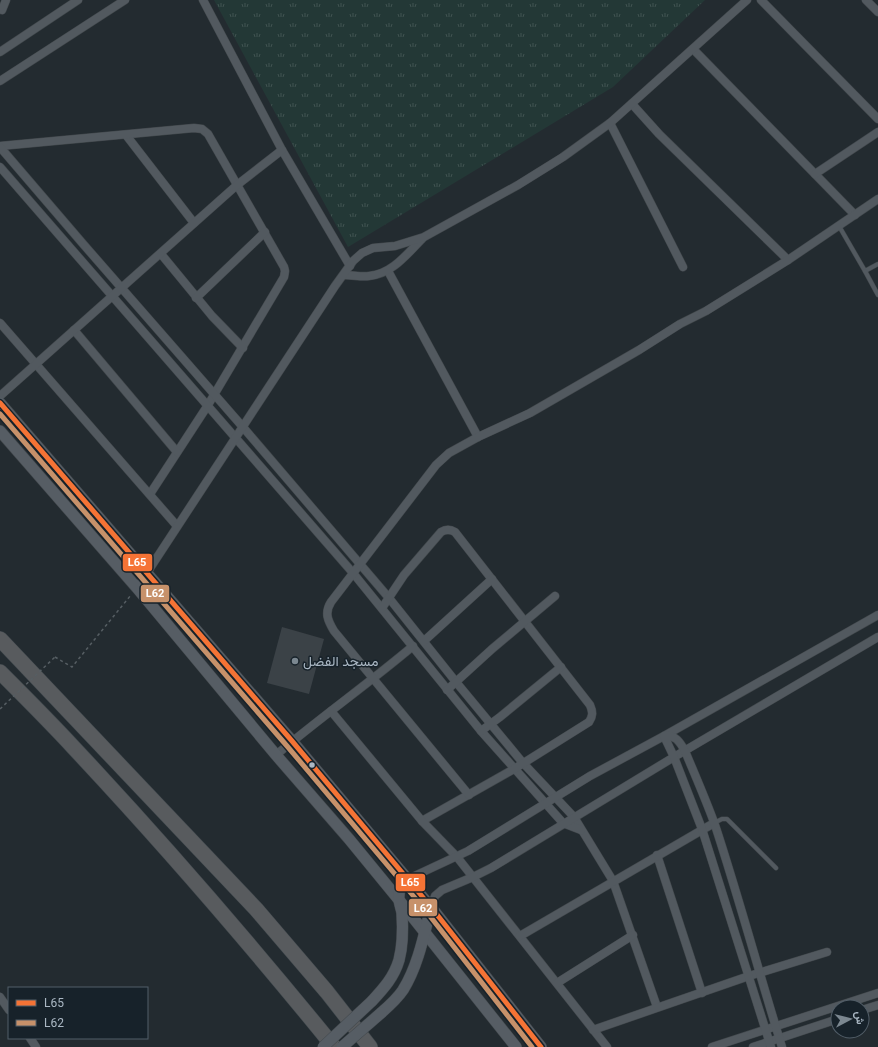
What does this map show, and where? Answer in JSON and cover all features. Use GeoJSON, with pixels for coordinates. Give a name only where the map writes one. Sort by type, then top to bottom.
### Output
{"type":"FeatureCollection","features":[{"type":"Feature","properties":{"kind":"highway"},"geometry":{"type":"LineString","coordinates":[[0,639],[256,909],[327,992],[370,1047]]}},
{"type":"Feature","properties":{"kind":"highway"},"geometry":{"type":"LineString","coordinates":[[0,672],[74,747],[178,862],[272,971],[334,1047]]}},
{"type":"Feature","properties":{"kind":"street"},"geometry":{"type":"LineString","coordinates":[[2,10],[6,0]]}},
{"type":"Feature","properties":{"kind":"street"},"geometry":{"type":"LineString","coordinates":[[0,52],[78,0]]}},
{"type":"Feature","properties":{"kind":"street"},"geometry":{"type":"LineString","coordinates":[[0,81],[125,0]]}},
{"type":"Feature","properties":{"kind":"street"},"geometry":{"type":"LineString","coordinates":[[203,0],[282,150],[350,266]]}},
{"type":"Feature","properties":{"kind":"street"},"geometry":{"type":"LineString","coordinates":[[137,588],[331,292],[357,257],[367,250],[400,245],[424,237],[542,171],[610,123],[747,0]]}},
{"type":"Feature","properties":{"kind":"street"},"geometry":{"type":"LineString","coordinates":[[761,0],[878,119]]}},
{"type":"Feature","properties":{"kind":"street"},"geometry":{"type":"LineString","coordinates":[[866,0],[878,12]]}},
{"type":"Feature","properties":{"kind":"street"},"geometry":{"type":"LineString","coordinates":[[693,49],[855,215]]}},
{"type":"Feature","properties":{"kind":"street"},"geometry":{"type":"LineString","coordinates":[[632,104],[659,134],[788,260]]}},
{"type":"Feature","properties":{"kind":"street"},"geometry":{"type":"LineString","coordinates":[[610,123],[683,267]]}},
{"type":"Feature","properties":{"kind":"street"},"geometry":{"type":"LineString","coordinates":[[0,146],[194,128],[202,129],[208,134],[284,266],[285,274],[243,348],[150,494]]}},
{"type":"Feature","properties":{"kind":"street"},"geometry":{"type":"LineString","coordinates":[[815,174],[878,132]]}},
{"type":"Feature","properties":{"kind":"street"},"geometry":{"type":"LineString","coordinates":[[126,135],[194,223]]}},
{"type":"Feature","properties":{"kind":"street"},"geometry":{"type":"LineString","coordinates":[[0,146],[389,598],[523,763],[574,817],[613,881],[657,1007]]}},
{"type":"Feature","properties":{"kind":"street"},"geometry":{"type":"LineString","coordinates":[[0,396],[237,185],[282,150]]}},
{"type":"Feature","properties":{"kind":"street"},"geometry":{"type":"LineString","coordinates":[[0,167],[353,573],[481,731],[563,823],[581,830]]}},
{"type":"Feature","properties":{"kind":"street"},"geometry":{"type":"LineString","coordinates":[[469,794],[334,631],[327,617],[328,607],[436,465],[449,453],[530,412],[639,350],[788,260],[878,199]]}},
{"type":"Feature","properties":{"kind":"street"},"geometry":{"type":"LineString","coordinates":[[63,240],[72,231]]}},
{"type":"Feature","properties":{"kind":"street"},"geometry":{"type":"LineString","coordinates":[[196,298],[265,232]]}},
{"type":"Feature","properties":{"kind":"street"},"geometry":{"type":"LineString","coordinates":[[344,275],[368,276],[388,271],[424,237]]}},
{"type":"Feature","properties":{"kind":"street"},"geometry":{"type":"LineString","coordinates":[[161,254],[196,298],[243,348]]}},
{"type":"Feature","properties":{"kind":"street"},"geometry":{"type":"LineString","coordinates":[[388,271],[478,437]]}},
{"type":"Feature","properties":{"kind":"street"},"geometry":{"type":"LineString","coordinates":[[0,323],[177,526]]}},
{"type":"Feature","properties":{"kind":"street"},"geometry":{"type":"LineString","coordinates":[[74,330],[177,452]]}},
{"type":"Feature","properties":{"kind":"street"},"geometry":{"type":"LineString","coordinates":[[0,403],[292,741],[408,879],[541,1047]]}},
{"type":"Feature","properties":{"kind":"street"},"geometry":{"type":"LineString","coordinates":[[0,431],[137,588],[399,900],[516,1047]]}},
{"type":"Feature","properties":{"kind":"street"},"geometry":{"type":"LineString","coordinates":[[382,608],[416,560],[441,532],[446,529],[452,530],[526,621],[590,705],[592,710],[592,718],[589,722],[523,763],[422,821]]}},
{"type":"Feature","properties":{"kind":"street"},"geometry":{"type":"LineString","coordinates":[[424,641],[492,579]]}},
{"type":"Feature","properties":{"kind":"street"},"geometry":{"type":"LineString","coordinates":[[447,690],[555,596]]}},
{"type":"Feature","properties":{"kind":"street"},"geometry":{"type":"LineString","coordinates":[[323,1047],[372,1001],[387,985],[394,973],[399,960],[403,935],[399,894],[400,888],[408,879],[457,857],[590,776],[878,615]]}},
{"type":"Feature","properties":{"kind":"street"},"geometry":{"type":"LineString","coordinates":[[342,1047],[393,1003],[403,991],[410,977],[425,933],[431,907],[438,892],[491,868],[563,823],[878,637]]}},
{"type":"Feature","properties":{"kind":"street"},"geometry":{"type":"LineString","coordinates":[[276,755],[292,741],[374,679],[413,646]]}},
{"type":"Feature","properties":{"kind":"street"},"geometry":{"type":"LineString","coordinates":[[481,731],[561,667]]}},
{"type":"Feature","properties":{"kind":"street"},"geometry":{"type":"LineString","coordinates":[[331,711],[422,821],[457,857],[607,1047]]}},
{"type":"Feature","properties":{"kind":"street"},"geometry":{"type":"LineString","coordinates":[[664,736],[674,737],[681,744],[714,823],[740,902],[759,972],[781,1043]]}},
{"type":"Feature","properties":{"kind":"street"},"geometry":{"type":"LineString","coordinates":[[664,736],[674,757],[702,829],[770,1045]]}},
{"type":"Feature","properties":{"kind":"street"},"geometry":{"type":"LineString","coordinates":[[520,936],[714,823]]}},
{"type":"Feature","properties":{"kind":"street"},"geometry":{"type":"LineString","coordinates":[[657,855],[702,992]]}},
{"type":"Feature","properties":{"kind":"street"},"geometry":{"type":"LineString","coordinates":[[556,983],[633,935]]}},
{"type":"Feature","properties":{"kind":"street"},"geometry":{"type":"LineString","coordinates":[[593,1030],[759,972],[827,952]]}},
{"type":"Feature","properties":{"kind":"street"},"geometry":{"type":"LineString","coordinates":[[712,1047],[878,993]]}},
{"type":"Feature","properties":{"kind":"street"},"geometry":{"type":"LineString","coordinates":[[0,997],[8,1009]]}},
{"type":"Feature","properties":{"kind":"street"},"geometry":{"type":"LineString","coordinates":[[753,1047],[781,1043],[830,1022]]}},
{"type":"Feature","properties":{"kind":"lane"},"geometry":{"type":"LineString","coordinates":[[839,226],[878,295]]}},
{"type":"Feature","properties":{"kind":"lane"},"geometry":{"type":"LineString","coordinates":[[865,271],[878,264]]}},
{"type":"Feature","properties":{"kind":"lane"},"geometry":{"type":"LineString","coordinates":[[714,823],[722,819],[727,819],[776,868]]}},
{"type":"Feature","properties":{"kind":"path"},"geometry":{"type":"LineString","coordinates":[[0,709],[55,656],[72,667],[137,588]]}},
{"type":"Feature","properties":{"kind":"green space"},"geometry":{"type":"Polygon","coordinates":[[[214,0],[705,0],[613,87],[348,247],[214,0]]]}},
{"type":"Feature","properties":{"kind":"building","name":"مسجد الفضل"},"geometry":{"type":"Polygon","coordinates":[[[282,627],[324,639],[309,694],[267,683],[282,627]]]}},
{"type":"Feature","properties":{"kind":"transit line","name":"L65"},"geometry":{"type":"LineString","coordinates":[[0,403],[292,741],[431,907],[541,1047]]}},
{"type":"Feature","properties":{"kind":"transit line","name":"L62"},"geometry":{"type":"LineString","coordinates":[[0,414],[287,746],[426,911],[532,1047]]}},
{"type":"Feature","properties":{"kind":"place","name":"مسجد الفضل"},"geometry":{"type":"Point","coordinates":[295,661]}}]}
